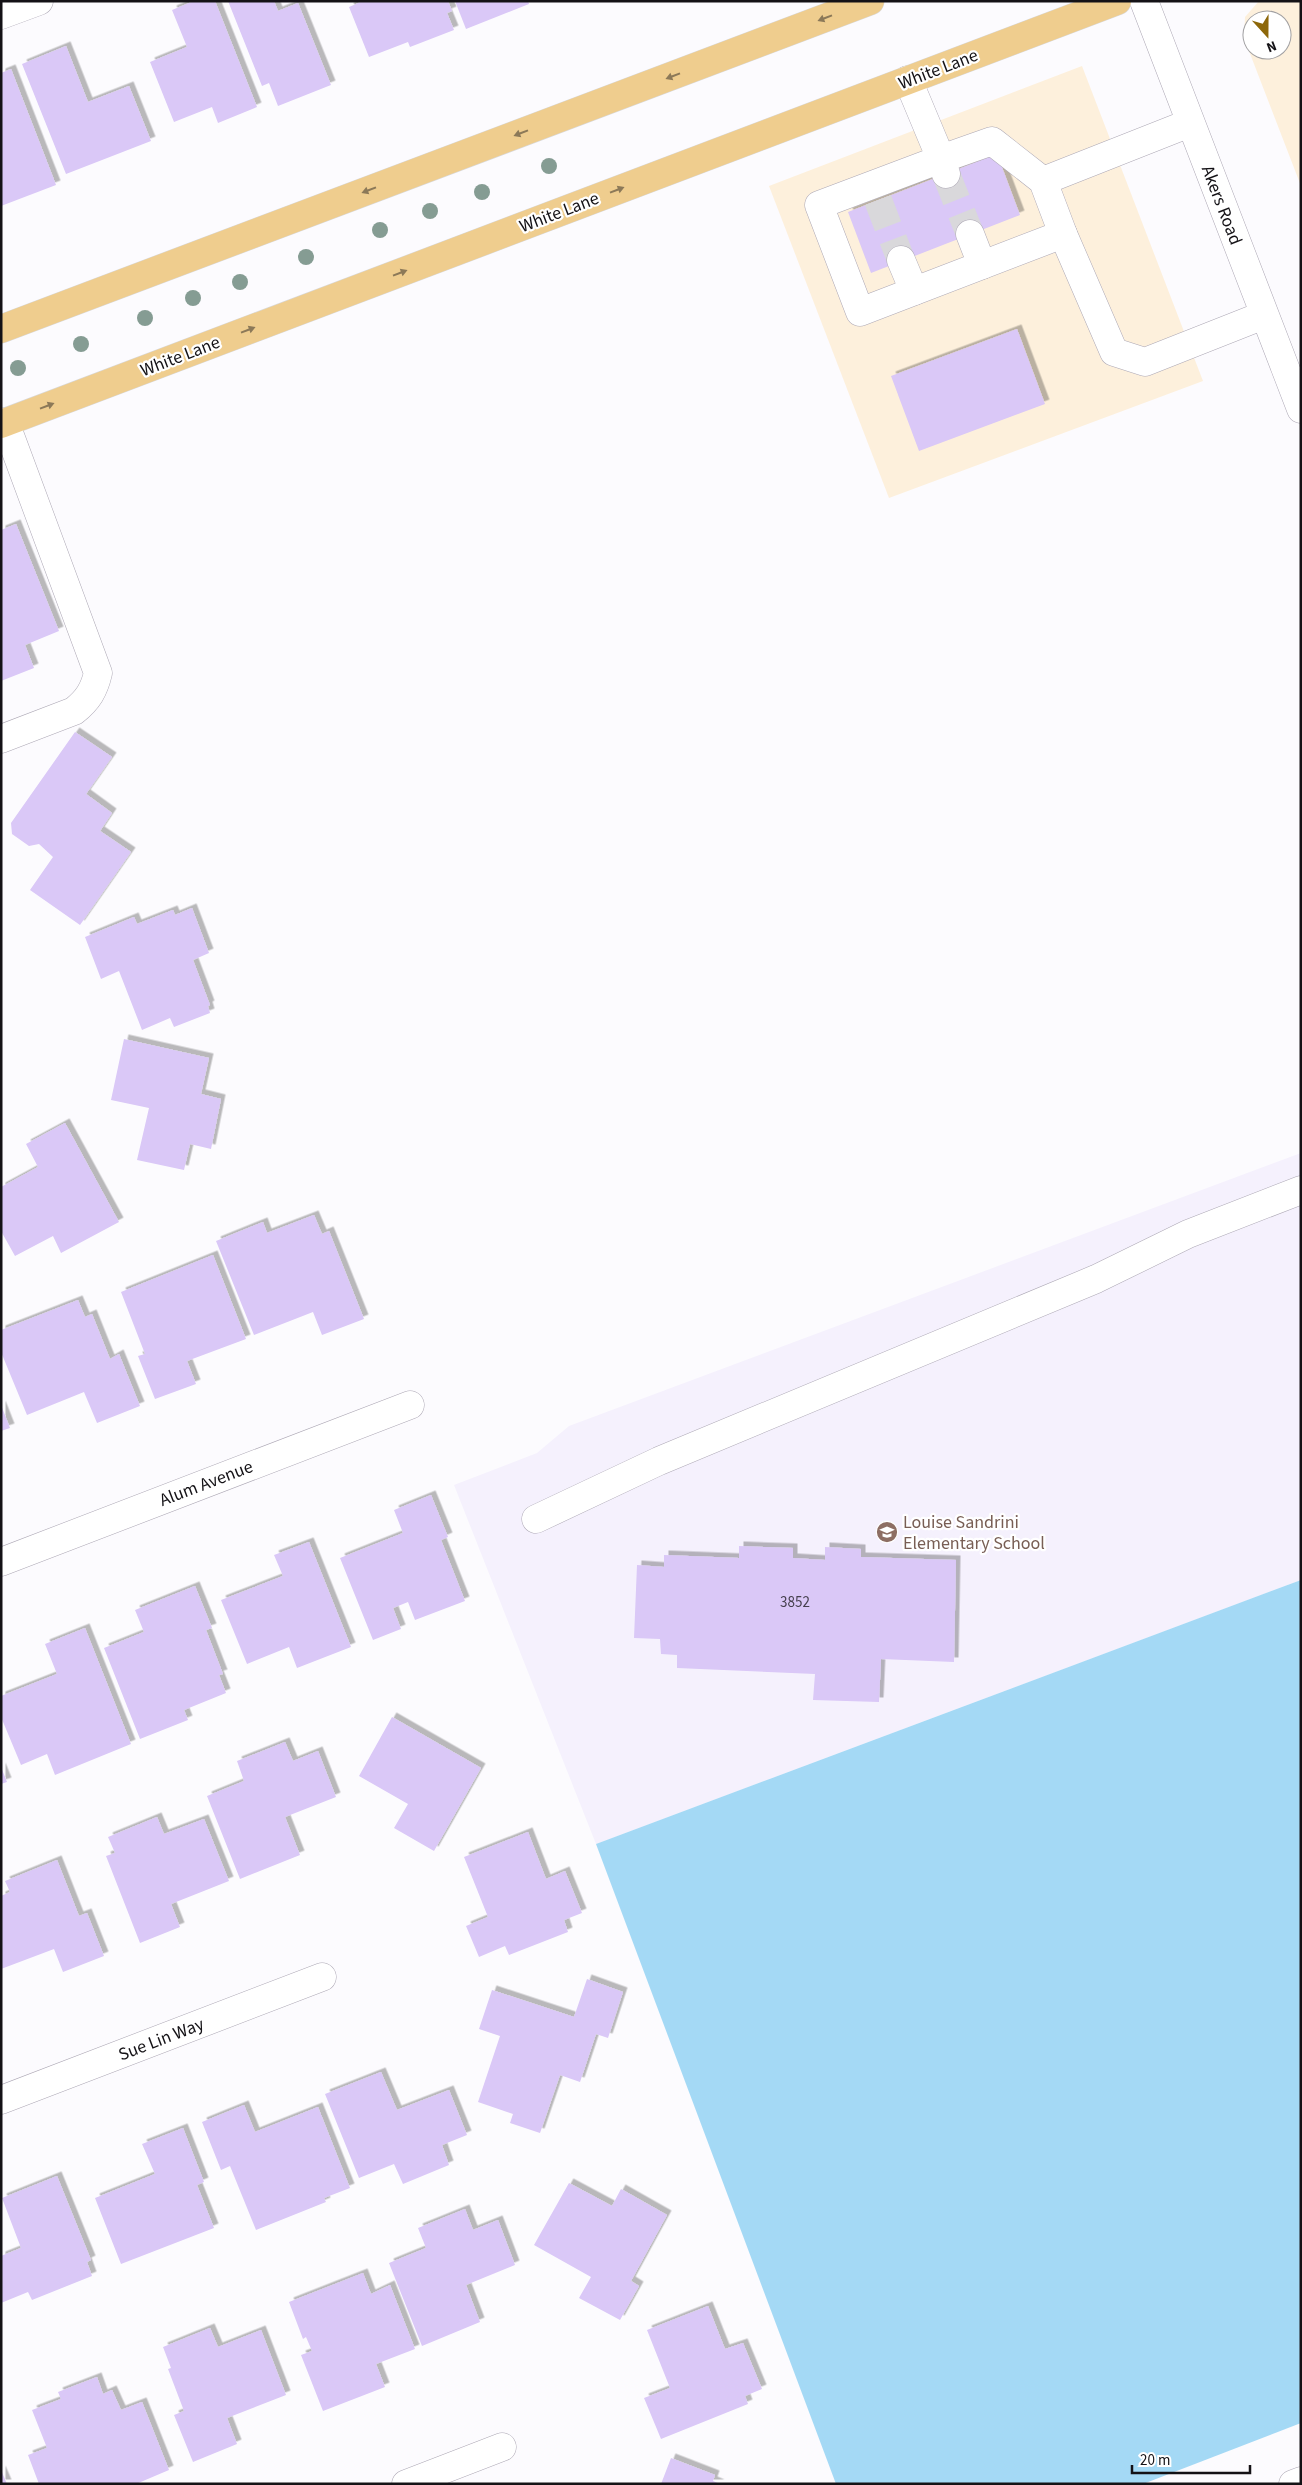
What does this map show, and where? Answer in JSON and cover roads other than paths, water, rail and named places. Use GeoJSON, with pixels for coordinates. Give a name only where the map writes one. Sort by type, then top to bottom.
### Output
{"type":"FeatureCollection","features":[{"type":"Feature","properties":{"kind":"main road"},"geometry":{"type":"LineString","coordinates":[[1,328],[870,1]]}},
{"type":"Feature","properties":{"kind":"main road","name":"White Lane"},"geometry":{"type":"LineString","coordinates":[[3,423],[1117,1]]}},
{"type":"Feature","properties":{"kind":"street"},"geometry":{"type":"LineString","coordinates":[[1,15],[39,1]]}},
{"type":"Feature","properties":{"kind":"street","name":"Akers Road"},"geometry":{"type":"LineString","coordinates":[[1144,1],[1264,315],[1290,352],[1301,409]]}},
{"type":"Feature","properties":{"kind":"street"},"geometry":{"type":"LineString","coordinates":[[908,80],[943,166]]}},
{"type":"Feature","properties":{"kind":"street"},"geometry":{"type":"LineString","coordinates":[[1042,181],[1190,123]]}},
{"type":"Feature","properties":{"kind":"street"},"geometry":{"type":"LineString","coordinates":[[1064,234],[860,312],[819,206],[875,192],[943,166],[992,141],[1042,181],[1114,352],[1145,362],[1264,315]]}},
{"type":"Feature","properties":{"kind":"street"},"geometry":{"type":"LineString","coordinates":[[970,234],[982,265]]}},
{"type":"Feature","properties":{"kind":"street"},"geometry":{"type":"LineString","coordinates":[[901,260],[914,291]]}},
{"type":"Feature","properties":{"kind":"street"},"geometry":{"type":"LineString","coordinates":[[1,739],[74,711],[84,704],[94,688],[98,673],[3,423]]}},
{"type":"Feature","properties":{"kind":"street"},"geometry":{"type":"LineString","coordinates":[[536,1519],[659,1461],[1096,1279],[1188,1234],[1301,1190]]}},
{"type":"Feature","properties":{"kind":"street","name":"Alum Avenue"},"geometry":{"type":"LineString","coordinates":[[1,1562],[410,1405]]}},
{"type":"Feature","properties":{"kind":"street","name":"Sue Lin Way"},"geometry":{"type":"LineString","coordinates":[[1,2100],[322,1977]]}},
{"type":"Feature","properties":{"kind":"street"},"geometry":{"type":"LineString","coordinates":[[406,2484],[502,2447]]}},
{"type":"Feature","properties":{"kind":"street"},"geometry":{"type":"LineString","coordinates":[[1293,2484],[1301,2481]]}},
{"type":"Feature","properties":{"kind":"water"},"geometry":{"type":"Polygon","coordinates":[[[1301,1580],[1301,2423],[1143,2484],[836,2484],[596,1844],[1301,1580]]]}},
{"type":"Feature","properties":{"kind":"tunnel"},"geometry":{"type":"LineString","coordinates":[[946,174],[970,234]]}},
{"type":"Feature","properties":{"kind":"tunnel"},"geometry":{"type":"LineString","coordinates":[[878,200],[901,260]]}},
{"type":"Feature","properties":{"kind":"place","name":"Louise Sandrini Elementary School"},"geometry":{"type":"Point","coordinates":[887,1532]}}]}
